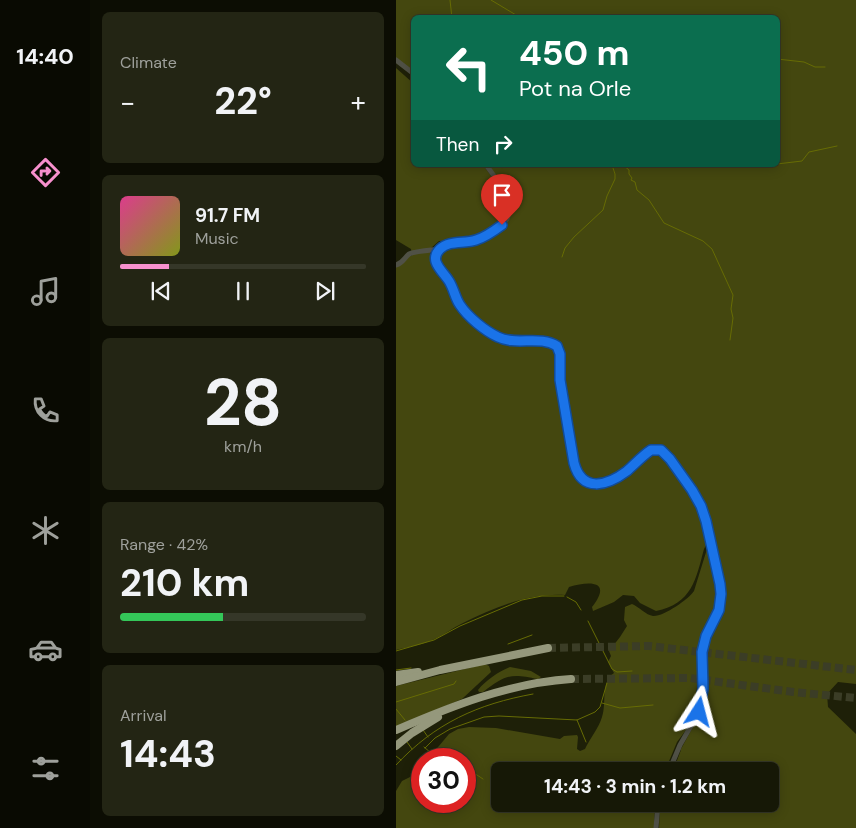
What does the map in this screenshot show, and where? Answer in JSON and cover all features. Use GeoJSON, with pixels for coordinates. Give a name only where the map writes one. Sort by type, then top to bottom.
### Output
{"type":"FeatureCollection","features":[{"type":"Feature","properties":{"kind":"highway"},"geometry":{"type":"LineString","coordinates":[[396,682],[440,670],[548,648]]}},
{"type":"Feature","properties":{"kind":"highway"},"geometry":{"type":"LineString","coordinates":[[396,675],[440,670]]}},
{"type":"Feature","properties":{"kind":"highway"},"geometry":{"type":"LineString","coordinates":[[396,730],[456,705],[508,689],[536,683],[571,679]]}},
{"type":"Feature","properties":{"kind":"highway"},"geometry":{"type":"LineString","coordinates":[[396,746],[421,727],[456,705]]}},
{"type":"Feature","properties":{"kind":"street"},"geometry":{"type":"LineString","coordinates":[[396,60],[411,72]]}},
{"type":"Feature","properties":{"kind":"street"},"geometry":{"type":"LineString","coordinates":[[396,265],[401,264],[408,255],[413,253],[440,249],[451,243],[468,242],[482,238],[502,225],[508,218],[509,211],[506,196],[488,167]]}},
{"type":"Feature","properties":{"kind":"street"},"geometry":{"type":"LineString","coordinates":[[440,249],[435,256],[436,264],[450,283],[460,304],[479,324],[501,339],[548,342],[559,350],[560,380],[574,463],[582,480],[593,484],[610,480],[629,469],[651,450],[661,450],[670,459],[701,506],[720,584],[720,602],[717,616],[704,644],[702,660],[703,689],[699,712],[680,745],[673,762]]}},
{"type":"Feature","properties":{"kind":"street"},"geometry":{"type":"LineString","coordinates":[[656,828],[657,812]]}},
{"type":"Feature","properties":{"kind":"shaded area"},"geometry":{"type":"Polygon","coordinates":[[[396,0],[856,0],[856,684],[838,682],[827,694],[828,707],[856,734],[856,828],[659,828],[660,812],[779,812],[779,762],[676,762],[693,727],[702,696],[704,648],[710,633],[707,630],[701,643],[695,710],[689,726],[677,742],[669,762],[491,762],[491,812],[655,812],[654,828],[396,828],[396,791],[402,781],[411,776],[411,813],[476,813],[476,748],[437,748],[449,734],[458,729],[469,727],[496,728],[560,739],[564,736],[577,735],[577,749],[580,751],[585,749],[602,717],[605,687],[614,673],[608,662],[611,656],[609,651],[627,626],[624,620],[625,607],[632,604],[648,614],[657,616],[681,603],[694,591],[707,549],[709,547],[712,558],[715,544],[706,514],[695,490],[663,449],[654,448],[648,450],[630,467],[619,474],[600,481],[586,480],[582,476],[576,464],[562,383],[560,346],[549,340],[506,338],[495,335],[469,312],[460,301],[454,285],[436,258],[446,246],[487,238],[511,212],[489,167],[780,167],[780,15],[411,15],[411,70],[396,58],[396,0]]]}},
{"type":"Feature","properties":{"kind":"shaded area"},"geometry":{"type":"Polygon","coordinates":[[[396,68],[411,81],[411,167],[484,167],[501,190],[506,205],[504,219],[478,238],[446,243],[445,241],[439,241],[430,249],[430,261],[447,279],[461,311],[494,338],[506,341],[549,344],[555,347],[566,433],[573,463],[583,483],[596,485],[618,478],[627,474],[645,458],[657,451],[663,453],[691,491],[701,512],[707,543],[695,580],[678,603],[656,611],[640,603],[634,596],[623,595],[614,602],[593,611],[592,607],[600,592],[599,587],[584,584],[569,587],[565,595],[537,596],[498,607],[432,640],[396,650],[396,266],[408,256],[412,256],[411,249],[396,240],[396,68]]]}},
{"type":"Feature","properties":{"kind":"shaded area"},"geometry":{"type":"Polygon","coordinates":[[[485,664],[489,666],[491,672],[462,699],[396,727],[396,686],[485,664]]]}},
{"type":"Feature","properties":{"kind":"shaded area"},"geometry":{"type":"Polygon","coordinates":[[[510,667],[531,671],[541,677],[538,679],[521,676],[508,677],[483,692],[479,692],[478,690],[488,680],[510,667]]]}},
{"type":"Feature","properties":{"kind":"waterway"},"geometry":{"type":"LineString","coordinates":[[450,0],[452,15]]}},
{"type":"Feature","properties":{"kind":"waterway"},"geometry":{"type":"LineString","coordinates":[[491,0],[516,15]]}},
{"type":"Feature","properties":{"kind":"waterway"},"geometry":{"type":"LineString","coordinates":[[780,59],[804,62],[815,67],[825,67]]}},
{"type":"Feature","properties":{"kind":"waterway"},"geometry":{"type":"LineString","coordinates":[[780,164],[802,161],[809,152],[837,146]]}},
{"type":"Feature","properties":{"kind":"waterway"},"geometry":{"type":"LineString","coordinates":[[562,257],[565,248],[574,237],[603,210],[615,179],[613,167]]}},
{"type":"Feature","properties":{"kind":"waterway"},"geometry":{"type":"LineString","coordinates":[[625,167],[629,170],[631,180],[635,182],[637,190],[649,200],[664,223],[703,241],[712,249],[733,295],[731,309],[733,318],[730,340]]}},
{"type":"Feature","properties":{"kind":"waterway"},"geometry":{"type":"LineString","coordinates":[[396,651],[434,640],[460,626],[522,600],[542,596],[564,596]]}},
{"type":"Feature","properties":{"kind":"waterway"},"geometry":{"type":"LineString","coordinates":[[567,597],[576,602],[581,610]]}},
{"type":"Feature","properties":{"kind":"waterway"},"geometry":{"type":"LineString","coordinates":[[588,621],[612,669],[617,672],[632,671]]}},
{"type":"Feature","properties":{"kind":"waterway"},"geometry":{"type":"LineString","coordinates":[[508,644],[532,635]]}},
{"type":"Feature","properties":{"kind":"waterway"},"geometry":{"type":"LineString","coordinates":[[396,670],[411,668]]}},
{"type":"Feature","properties":{"kind":"waterway"},"geometry":{"type":"LineString","coordinates":[[396,702],[454,684],[456,681]]}},
{"type":"Feature","properties":{"kind":"waterway"},"geometry":{"type":"LineString","coordinates":[[425,748],[435,738],[450,729],[484,717],[577,720],[595,712],[600,707],[607,683]]}},
{"type":"Feature","properties":{"kind":"waterway"},"geometry":{"type":"LineString","coordinates":[[396,765],[426,738],[458,718],[494,703],[533,694]]}},
{"type":"Feature","properties":{"kind":"waterway"},"geometry":{"type":"LineString","coordinates":[[602,703],[620,708],[653,705]]}},
{"type":"Feature","properties":{"kind":"waterway"},"geometry":{"type":"LineString","coordinates":[[396,709],[405,720]]}},
{"type":"Feature","properties":{"kind":"waterway"},"geometry":{"type":"LineString","coordinates":[[577,720],[586,742]]}},
{"type":"Feature","properties":{"kind":"waterway"},"geometry":{"type":"LineString","coordinates":[[423,730],[428,737]]}},
{"type":"Feature","properties":{"kind":"waterway"},"geometry":{"type":"LineString","coordinates":[[407,742],[411,748]]}},
{"type":"Feature","properties":{"kind":"waterway"},"geometry":{"type":"LineString","coordinates":[[396,756],[401,760]]}},
{"type":"Feature","properties":{"kind":"waterway"},"geometry":{"type":"LineString","coordinates":[[476,774],[483,779]]}},
{"type":"Feature","properties":{"kind":"tunnel"},"geometry":{"type":"LineString","coordinates":[[548,648],[649,646],[856,670]]}},
{"type":"Feature","properties":{"kind":"tunnel"},"geometry":{"type":"LineString","coordinates":[[571,679],[690,678],[793,692],[856,698]]}},
{"type":"Feature","properties":{"kind":"route"},"geometry":{"type":"LineString","coordinates":[[502,225],[478,240],[451,243],[443,246],[435,256],[436,264],[450,283],[464,310],[485,329],[501,339],[548,342],[557,346],[560,354],[560,380],[574,463],[579,476],[582,480],[593,484],[601,483],[623,474],[651,450],[661,450],[670,459],[701,506],[706,521],[721,594],[719,610],[706,636],[702,652],[703,689],[699,712]]}}]}
